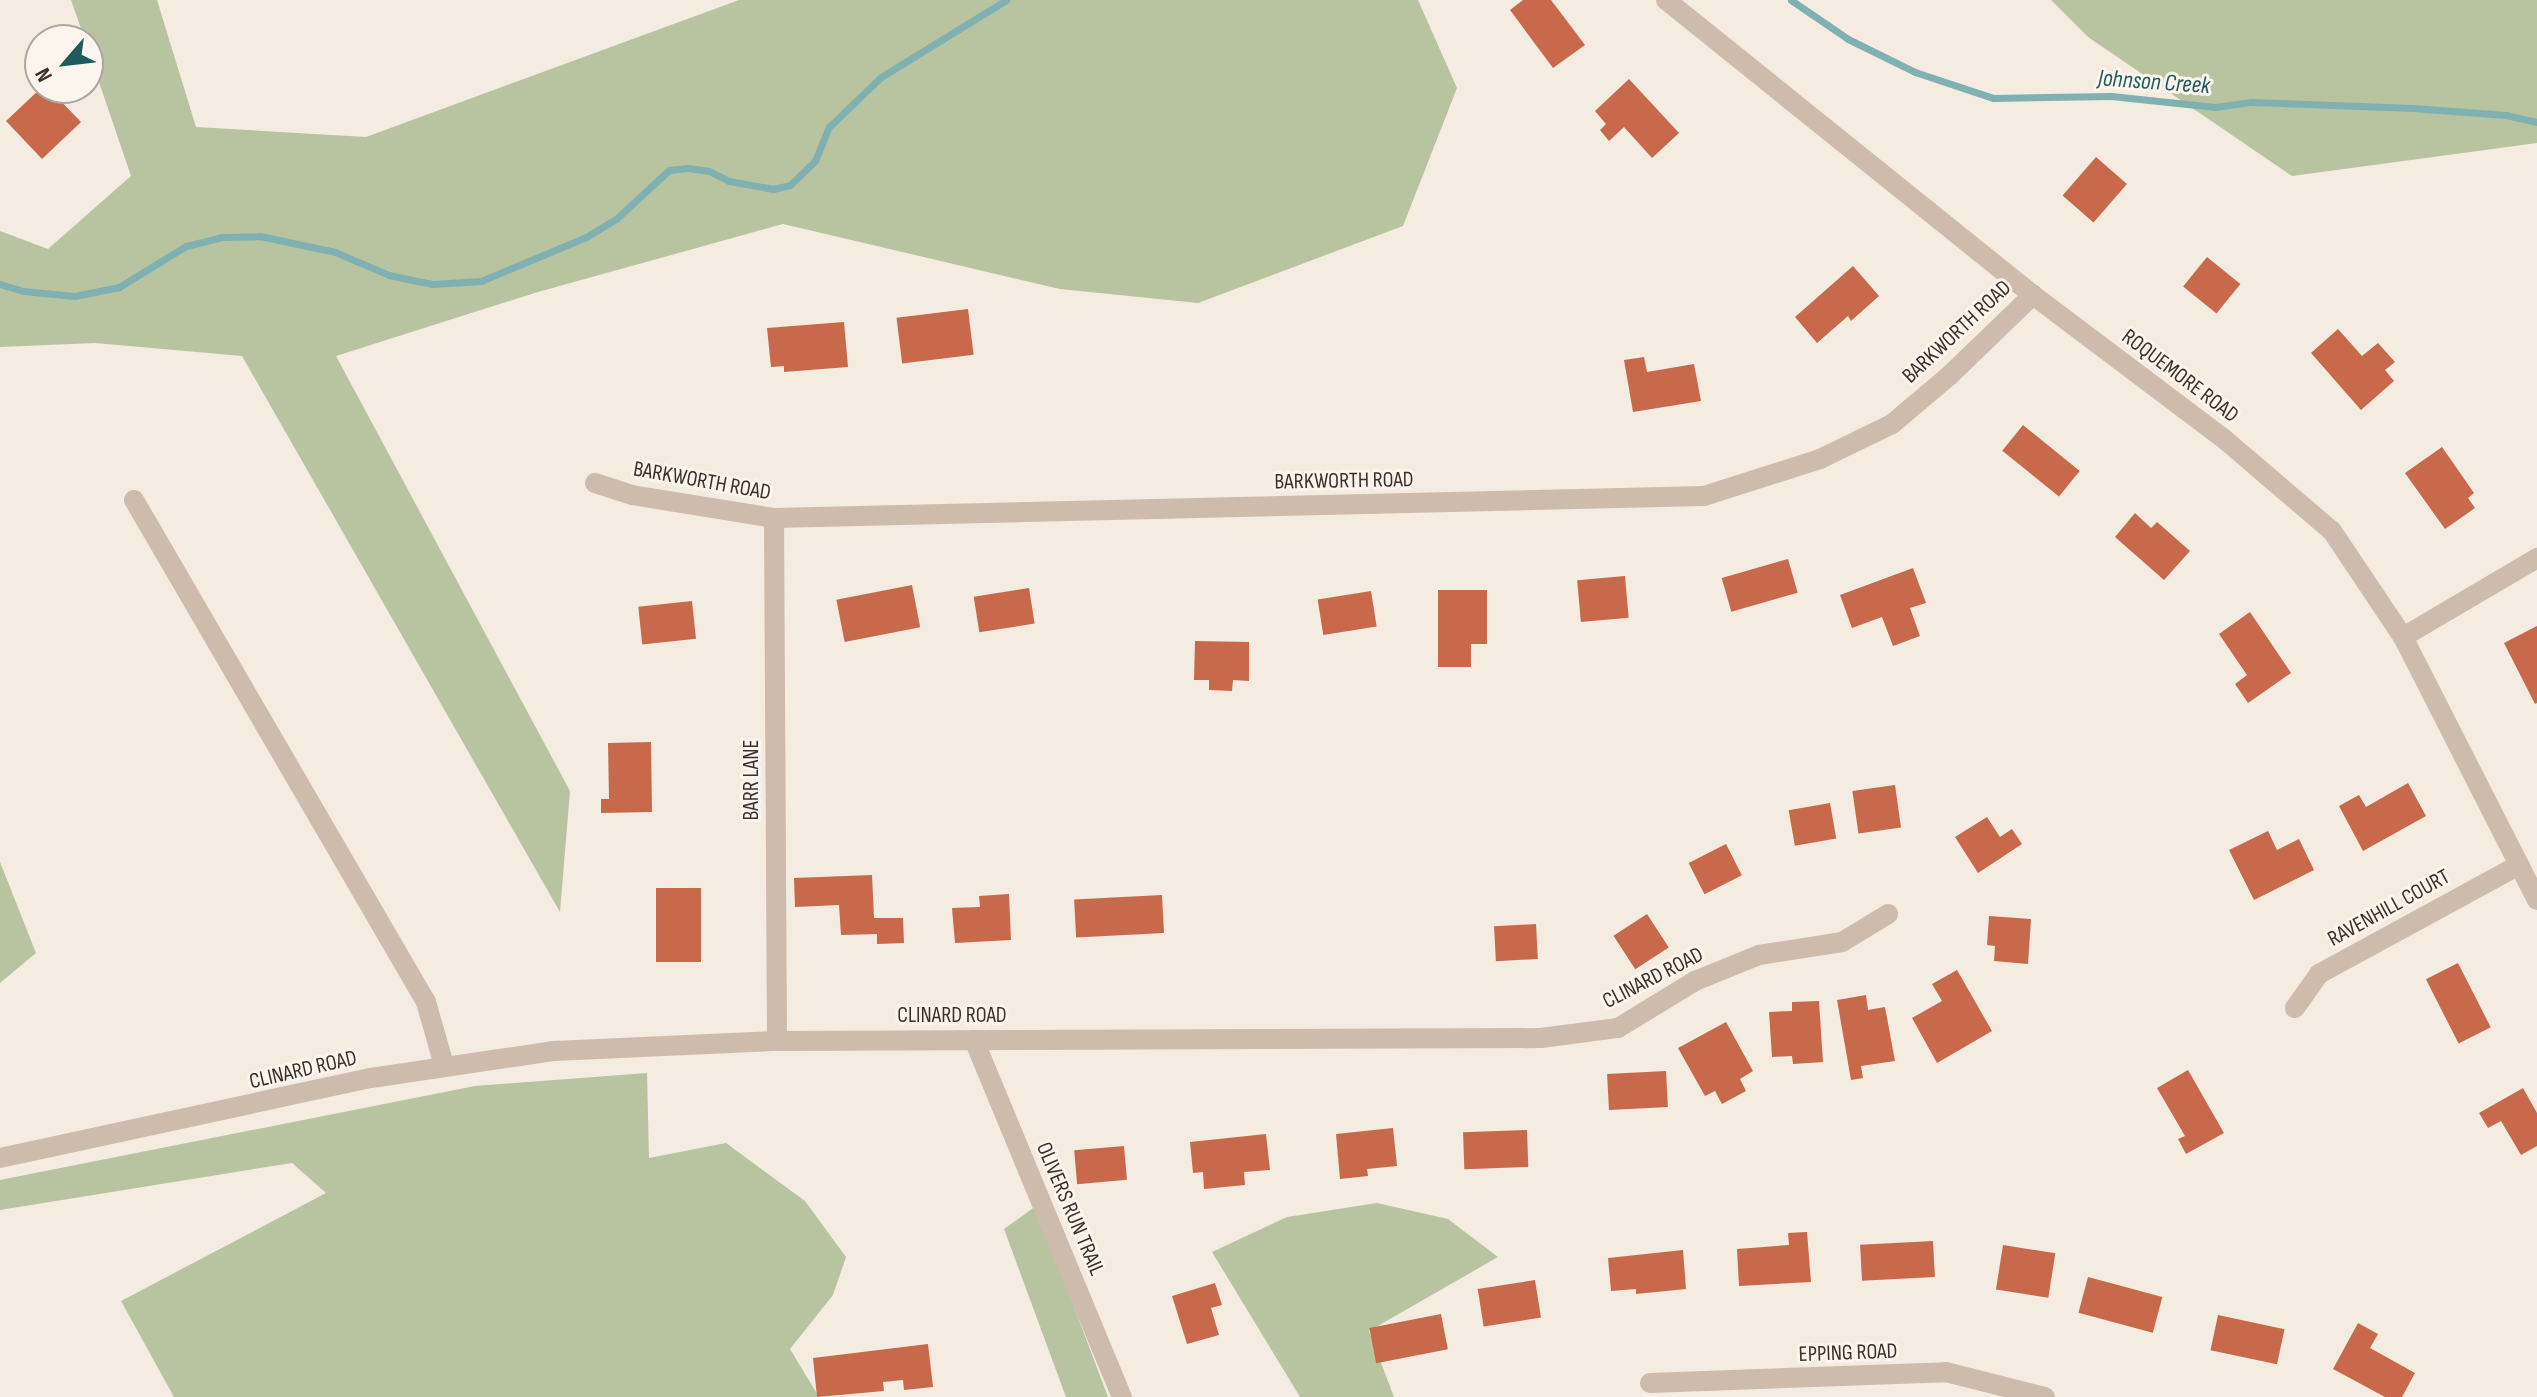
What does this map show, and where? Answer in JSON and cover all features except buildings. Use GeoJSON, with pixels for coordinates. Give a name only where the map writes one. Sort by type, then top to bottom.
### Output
{"type":"FeatureCollection","features":[{"type":"Feature","properties":{"kind":"street","name":"ROQUEMORE ROAD"},"geometry":{"type":"LineString","coordinates":[[1666,0],[2033,295],[2223,438],[2332,531],[2403,637],[2537,900]]}},
{"type":"Feature","properties":{"kind":"street","name":"BARKWORTH ROAD"},"geometry":{"type":"LineString","coordinates":[[595,483],[632,495],[774,518],[1704,496],[1820,459],[1892,424],[1949,376],[2033,295]]}},
{"type":"Feature","properties":{"kind":"street"},"geometry":{"type":"LineString","coordinates":[[134,500],[426,1002],[444,1065]]}},
{"type":"Feature","properties":{"kind":"street","name":"BARR LANE"},"geometry":{"type":"LineString","coordinates":[[774,518],[777,1041]]}},
{"type":"Feature","properties":{"kind":"street"},"geometry":{"type":"LineString","coordinates":[[2403,637],[2537,558]]}},
{"type":"Feature","properties":{"kind":"street","name":"RAVENHILL COURT"},"geometry":{"type":"LineString","coordinates":[[2295,1008],[2319,974],[2519,865]]}},
{"type":"Feature","properties":{"kind":"street","name":"CLINARD ROAD"},"geometry":{"type":"LineString","coordinates":[[0,1158],[444,1065],[554,1051],[777,1041],[1541,1038],[1618,1028],[1695,981],[1759,955],[1842,942],[1888,914]]}},
{"type":"Feature","properties":{"kind":"street","name":"OLIVERS RUN TRAIL"},"geometry":{"type":"LineString","coordinates":[[974,1040],[1122,1397]]}},
{"type":"Feature","properties":{"kind":"street","name":"EPPING ROAD"},"geometry":{"type":"LineString","coordinates":[[1650,1383],[1816,1388],[1946,1372],[2045,1397]]}},
{"type":"Feature","properties":{"kind":"green space"},"geometry":{"type":"Polygon","coordinates":[[[71,0],[157,0],[196,127],[366,137],[739,0],[1418,0],[1457,88],[1403,226],[1198,303],[1060,289],[783,224],[538,292],[336,356],[570,791],[560,912],[242,356],[95,343],[0,347],[0,231],[48,249],[131,176],[104,97],[104,24],[79,24],[71,0]]]}},
{"type":"Feature","properties":{"kind":"green space"},"geometry":{"type":"Polygon","coordinates":[[[2051,0],[2537,0],[2537,143],[2292,176],[2088,37],[2051,0]]]}},
{"type":"Feature","properties":{"kind":"green space"},"geometry":{"type":"Polygon","coordinates":[[[0,862],[36,953],[0,983],[0,862]]]}},
{"type":"Feature","properties":{"kind":"green space"},"geometry":{"type":"Polygon","coordinates":[[[647,1073],[649,1158],[726,1143],[805,1201],[846,1257],[833,1295],[790,1349],[819,1397],[174,1397],[121,1301],[326,1193],[292,1163],[0,1210],[0,1180],[475,1086],[647,1073]]]}},
{"type":"Feature","properties":{"kind":"green space"},"geometry":{"type":"Polygon","coordinates":[[[1377,1203],[1448,1219],[1498,1257],[1369,1331],[1394,1397],[1300,1397],[1212,1252],[1287,1217],[1377,1203]]]}},
{"type":"Feature","properties":{"kind":"green space"},"geometry":{"type":"Polygon","coordinates":[[[1036,1206],[1108,1397],[1066,1397],[1004,1229],[1036,1206]]]}},
{"type":"Feature","properties":{"kind":"waterway"},"geometry":{"type":"LineString","coordinates":[[0,284],[23,291],[75,296],[119,287],[186,246],[221,237],[260,236],[335,252],[389,275],[412,280],[433,284],[481,281],[586,237],[616,219],[669,170],[688,168],[709,171],[729,181],[773,189],[790,185],[815,161],[829,127],[881,77],[1006,0]]}},
{"type":"Feature","properties":{"kind":"waterway","name":"Johnson Creek"},"geometry":{"type":"LineString","coordinates":[[1791,0],[1848,39],[1915,72],[1993,98],[2111,96],[2215,107],[2252,102],[2413,108],[2506,115],[2537,122]]}}]}
